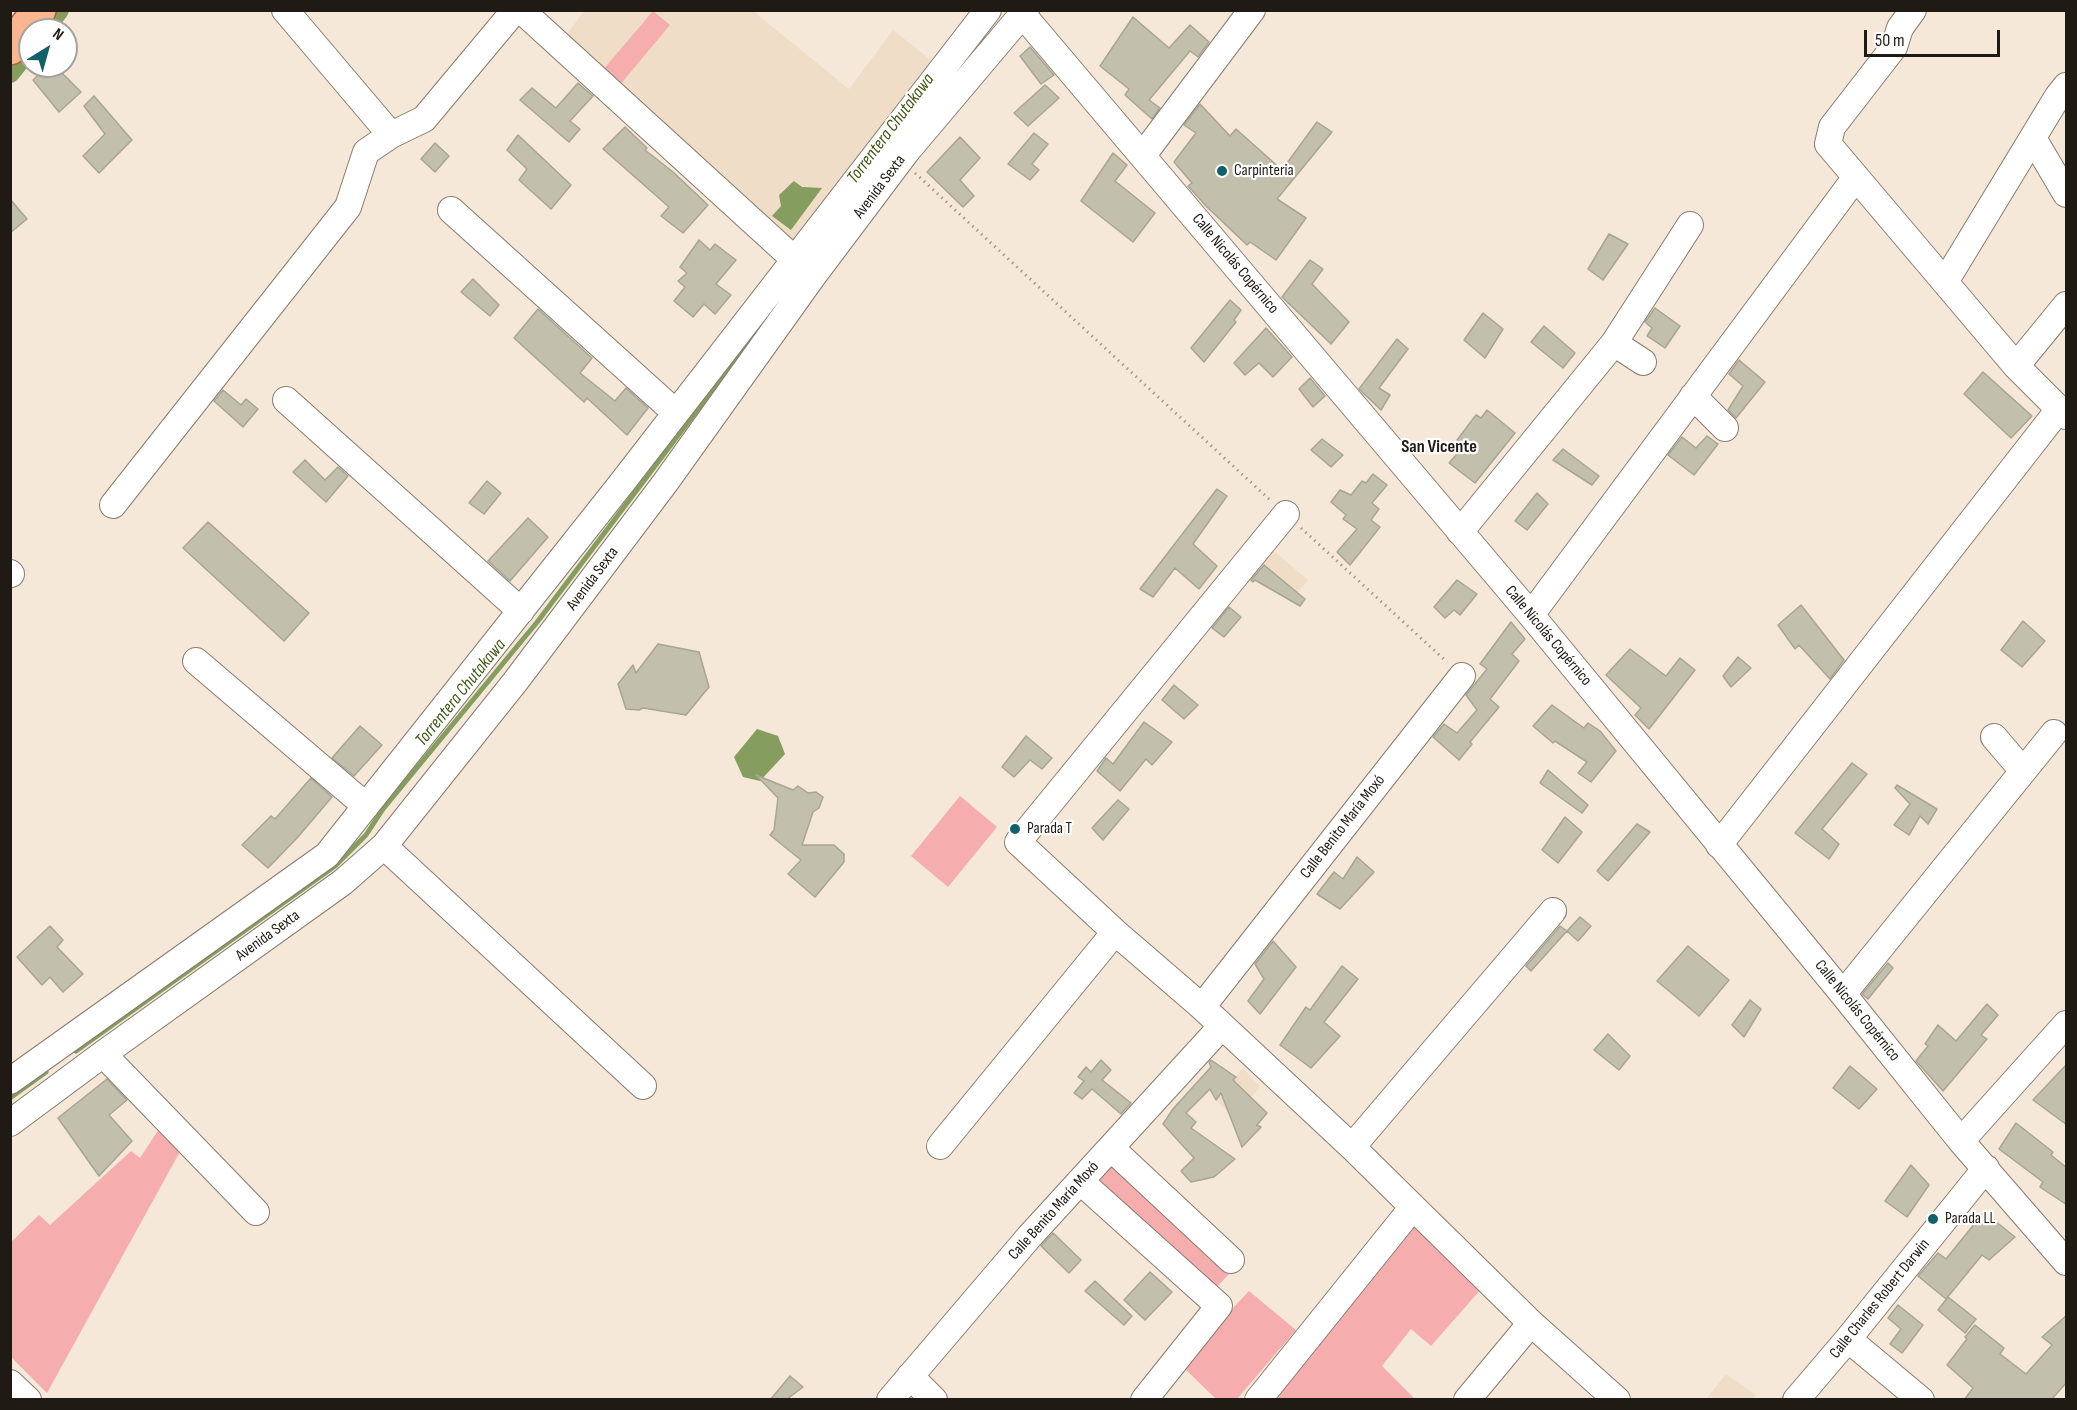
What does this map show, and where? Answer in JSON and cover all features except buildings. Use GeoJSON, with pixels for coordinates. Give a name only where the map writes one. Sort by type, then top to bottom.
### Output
{"type":"FeatureCollection","features":[{"type":"Feature","properties":{"kind":"main road"},"geometry":{"type":"LineString","coordinates":[[10,48],[39,10]]}},
{"type":"Feature","properties":{"kind":"street"},"geometry":{"type":"LineString","coordinates":[[285,10],[391,135]]}},
{"type":"Feature","properties":{"kind":"street"},"geometry":{"type":"LineString","coordinates":[[113,505],[348,207],[366,152],[391,135],[424,119],[515,10]]}},
{"type":"Feature","properties":{"kind":"street"},"geometry":{"type":"LineString","coordinates":[[521,10],[806,269]]}},
{"type":"Feature","properties":{"kind":"street","name":"Avenida Sexta"},"geometry":{"type":"LineString","coordinates":[[10,1081],[68,1055],[103,1054],[343,882],[384,846],[515,682],[658,493],[806,269],[988,10]]}},
{"type":"Feature","properties":{"kind":"street"},"geometry":{"type":"LineString","coordinates":[[1143,155],[1252,10]]}},
{"type":"Feature","properties":{"kind":"street","name":"Avenida Sexta"},"geometry":{"type":"LineString","coordinates":[[10,1123],[68,1055],[327,855],[676,413],[806,269],[901,159],[1019,12]]}},
{"type":"Feature","properties":{"kind":"street","name":"Calle Nicolás Copérnico"},"geometry":{"type":"LineString","coordinates":[[1019,12],[1143,155],[1530,615],[1973,1155],[2067,1262]]}},
{"type":"Feature","properties":{"kind":"street"},"geometry":{"type":"LineString","coordinates":[[1719,845],[2063,412],[2016,366],[1828,144],[1832,127],[1894,47],[1900,16]]}},
{"type":"Feature","properties":{"kind":"street"},"geometry":{"type":"LineString","coordinates":[[1945,282],[2058,96],[2067,86]]}},
{"type":"Feature","properties":{"kind":"street"},"geometry":{"type":"LineString","coordinates":[[2033,138],[2067,194]]}},
{"type":"Feature","properties":{"kind":"street"},"geometry":{"type":"LineString","coordinates":[[1530,615],[1856,177]]}},
{"type":"Feature","properties":{"kind":"street"},"geometry":{"type":"LineString","coordinates":[[451,210],[676,413]]}},
{"type":"Feature","properties":{"kind":"street"},"geometry":{"type":"LineString","coordinates":[[1460,532],[1614,343],[1690,225]]}},
{"type":"Feature","properties":{"kind":"street"},"geometry":{"type":"LineString","coordinates":[[2016,366],[2067,304]]}},
{"type":"Feature","properties":{"kind":"street"},"geometry":{"type":"LineString","coordinates":[[1614,343],[1643,362]]}},
{"type":"Feature","properties":{"kind":"street"},"geometry":{"type":"LineString","coordinates":[[1693,396],[1725,428]]}},
{"type":"Feature","properties":{"kind":"street"},"geometry":{"type":"LineString","coordinates":[[286,400],[521,611]]}},
{"type":"Feature","properties":{"kind":"street"},"geometry":{"type":"LineString","coordinates":[[1286,514],[1018,842],[1115,932],[1202,1007],[1352,1147],[1531,1323],[1617,1400]]}},
{"type":"Feature","properties":{"kind":"street"},"geometry":{"type":"LineString","coordinates":[[196,661],[366,806]]}},
{"type":"Feature","properties":{"kind":"street","name":"Calle Benito María Moxó"},"geometry":{"type":"LineString","coordinates":[[1202,1007],[1462,676]]}},
{"type":"Feature","properties":{"kind":"street"},"geometry":{"type":"LineString","coordinates":[[1843,994],[2054,733]]}},
{"type":"Feature","properties":{"kind":"street"},"geometry":{"type":"LineString","coordinates":[[1994,737],[2023,771]]}},
{"type":"Feature","properties":{"kind":"street"},"geometry":{"type":"LineString","coordinates":[[384,846],[643,1086]]}},
{"type":"Feature","properties":{"kind":"street"},"geometry":{"type":"LineString","coordinates":[[1352,1147],[1552,911]]}},
{"type":"Feature","properties":{"kind":"street"},"geometry":{"type":"LineString","coordinates":[[940,1146],[1115,932]]}},
{"type":"Feature","properties":{"kind":"street","name":"Calle Charles Robert Darwin"},"geometry":{"type":"LineString","coordinates":[[1796,1400],[1848,1339],[1973,1155],[2067,1024]]}},
{"type":"Feature","properties":{"kind":"street","name":"Calle Benito María Moxó"},"geometry":{"type":"LineString","coordinates":[[890,1400],[1029,1237],[1222,1026]]}},
{"type":"Feature","properties":{"kind":"street","name":"Calle Charles Robert Darwin"},"geometry":{"type":"LineString","coordinates":[[1973,1155],[2067,1047]]}},
{"type":"Feature","properties":{"kind":"street"},"geometry":{"type":"LineString","coordinates":[[103,1054],[256,1212]]}},
{"type":"Feature","properties":{"kind":"street"},"geometry":{"type":"LineString","coordinates":[[1111,1148],[1231,1260]]}},
{"type":"Feature","properties":{"kind":"street"},"geometry":{"type":"LineString","coordinates":[[1080,1181],[1219,1306],[1144,1400]]}},
{"type":"Feature","properties":{"kind":"street"},"geometry":{"type":"LineString","coordinates":[[1258,1400],[1413,1207]]}},
{"type":"Feature","properties":{"kind":"street"},"geometry":{"type":"LineString","coordinates":[[1467,1400],[1531,1323]]}},
{"type":"Feature","properties":{"kind":"street"},"geometry":{"type":"LineString","coordinates":[[1848,1339],[1921,1400]]}},
{"type":"Feature","properties":{"kind":"street"},"geometry":{"type":"LineString","coordinates":[[910,1376],[934,1400]]}},
{"type":"Feature","properties":{"kind":"street"},"geometry":{"type":"LineString","coordinates":[[10,1383],[28,1400]]}},
{"type":"Feature","properties":{"kind":"path"},"geometry":{"type":"LineString","coordinates":[[901,159],[1462,676]]}},
{"type":"Feature","properties":{"kind":"shaded area"},"geometry":{"type":"Polygon","coordinates":[[[584,11],[753,11],[849,89],[893,30],[932,61],[792,244],[565,37],[584,11]]]}},
{"type":"Feature","properties":{"kind":"shaded area"},"geometry":{"type":"Polygon","coordinates":[[[653,11],[670,25],[619,86],[602,71],[653,11]]]}},
{"type":"Feature","properties":{"kind":"shaded area"},"geometry":{"type":"Polygon","coordinates":[[[794,181],[802,187],[822,188],[791,230],[772,216],[781,206],[779,195],[794,181]]]}},
{"type":"Feature","properties":{"kind":"shaded area"},"geometry":{"type":"Polygon","coordinates":[[[1265,543],[1308,580],[1297,593],[1253,556],[1265,543]]]}},
{"type":"Feature","properties":{"kind":"shaded area"},"geometry":{"type":"Polygon","coordinates":[[[757,729],[778,736],[785,754],[760,781],[743,777],[734,757],[757,729]]]}},
{"type":"Feature","properties":{"kind":"shaded area"},"geometry":{"type":"Polygon","coordinates":[[[960,796],[997,827],[948,887],[911,856],[960,796]]]}},
{"type":"Feature","properties":{"kind":"shaded area"},"geometry":{"type":"Polygon","coordinates":[[[1243,1068],[1260,1087],[1233,1116],[1216,1100],[1243,1068]]]}},
{"type":"Feature","properties":{"kind":"shaded area"},"geometry":{"type":"Polygon","coordinates":[[[161,1126],[182,1148],[47,1393],[11,1357],[11,1242],[39,1215],[50,1225],[131,1151],[140,1158],[161,1126]]]}},
{"type":"Feature","properties":{"kind":"shaded area"},"geometry":{"type":"Polygon","coordinates":[[[1112,1162],[1229,1274],[1212,1292],[1095,1180],[1112,1162]]]}},
{"type":"Feature","properties":{"kind":"shaded area"},"geometry":{"type":"Polygon","coordinates":[[[1416,1225],[1482,1288],[1431,1346],[1411,1329],[1382,1366],[1415,1399],[1275,1400],[1416,1225]]]}},
{"type":"Feature","properties":{"kind":"shaded area"},"geometry":{"type":"Polygon","coordinates":[[[1249,1291],[1296,1330],[1237,1399],[1216,1399],[1180,1364],[1249,1291]]]}},
{"type":"Feature","properties":{"kind":"shaded area"},"geometry":{"type":"Polygon","coordinates":[[[1726,1374],[1756,1395],[1753,1399],[1706,1399],[1726,1374]]]}},
{"type":"Feature","properties":{"kind":"waterway"},"geometry":{"type":"LineString","coordinates":[[53,18],[59,10]]}},
{"type":"Feature","properties":{"kind":"waterway"},"geometry":{"type":"LineString","coordinates":[[10,73],[18,63]]}},
{"type":"Feature","properties":{"kind":"waterway","name":"Torrentera Chutakawa"},"geometry":{"type":"LineString","coordinates":[[76,1051],[335,866],[366,835],[383,809],[538,621],[778,303]]}},
{"type":"Feature","properties":{"kind":"waterway","name":"Torrentera Chutakawa"},"geometry":{"type":"LineString","coordinates":[[10,1098],[46,1072]]}},
{"type":"Feature","properties":{"kind":"place","name":"Carpinteria"},"geometry":{"type":"Point","coordinates":[1222,171]}},
{"type":"Feature","properties":{"kind":"place","name":"Parada T"},"geometry":{"type":"Point","coordinates":[1015,829]}},
{"type":"Feature","properties":{"kind":"place","name":"Parada LL"},"geometry":{"type":"Point","coordinates":[1933,1219]}},
{"type":"Feature","properties":{"kind":"district","name":"San Vicente"},"geometry":{"type":"Point","coordinates":[1439,447]}}]}
